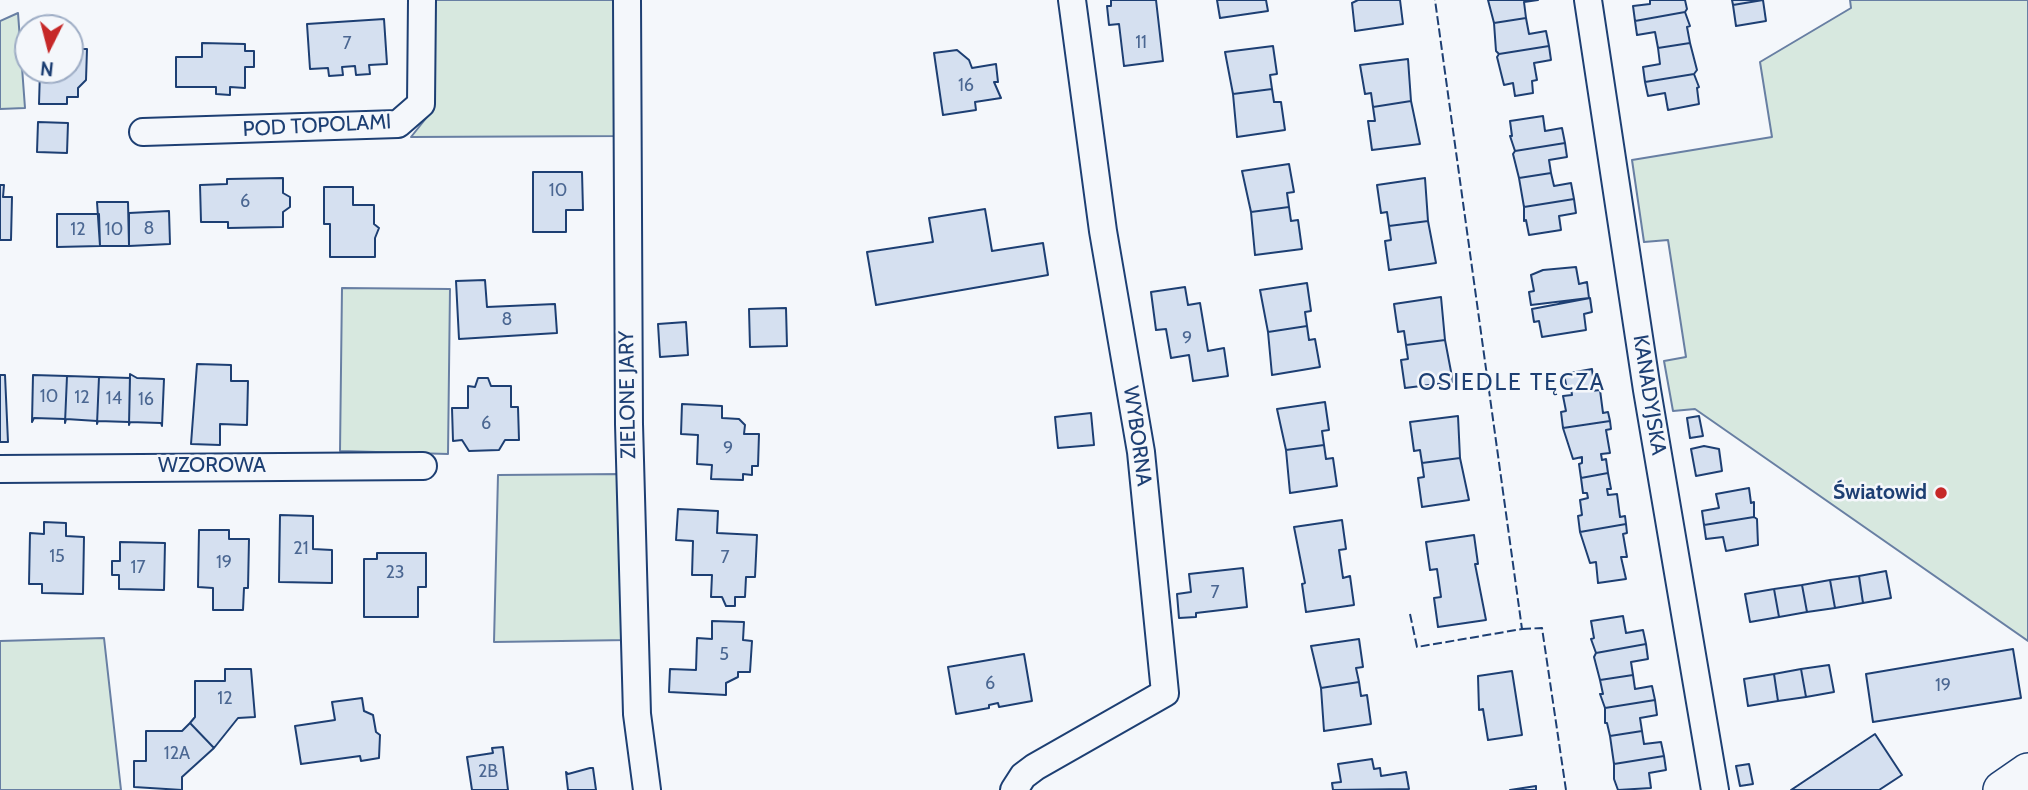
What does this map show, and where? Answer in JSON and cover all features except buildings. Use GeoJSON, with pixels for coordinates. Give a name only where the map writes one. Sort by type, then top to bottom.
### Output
{"type":"FeatureCollection","features":[{"type":"Feature","properties":{"kind":"street","name":"POD TOPOLAMI"},"geometry":{"type":"LineString","coordinates":[[143,132],[398,124],[421,104],[422,0]]}},
{"type":"Feature","properties":{"kind":"street","name":"ZIELONE JARY"},"geometry":{"type":"LineString","coordinates":[[627,0],[629,424],[637,714],[647,790]]}},
{"type":"Feature","properties":{"kind":"street","name":"WYBORNA"},"geometry":{"type":"LineString","coordinates":[[1014,790],[1023,776],[1035,767],[1165,693],[1141,452],[1103,231],[1072,0]]}},
{"type":"Feature","properties":{"kind":"street","name":"KANADYJSKA"},"geometry":{"type":"LineString","coordinates":[[1588,0],[1647,390],[1715,790]]}},
{"type":"Feature","properties":{"kind":"street","name":"WZOROWA"},"geometry":{"type":"LineString","coordinates":[[0,469],[424,467]]}},
{"type":"Feature","properties":{"kind":"street"},"geometry":{"type":"LineString","coordinates":[[2002,790],[2028,772]]}},
{"type":"Feature","properties":{"kind":"shaded area"},"geometry":{"type":"Polygon","coordinates":[[[434,0],[621,0],[622,136],[411,137],[431,112],[434,0]]]}},
{"type":"Feature","properties":{"kind":"shaded area"},"geometry":{"type":"Polygon","coordinates":[[[1850,0],[2028,0],[2028,641],[1695,409],[1673,411],[1664,361],[1686,357],[1668,240],[1644,242],[1632,160],[1772,137],[1760,62],[1851,8],[1850,0]]]}},
{"type":"Feature","properties":{"kind":"shaded area"},"geometry":{"type":"Polygon","coordinates":[[[14,15],[14,84],[23,84],[25,108],[0,109],[0,21],[14,15]]]}},
{"type":"Feature","properties":{"kind":"shaded area"},"geometry":{"type":"Polygon","coordinates":[[[342,288],[450,289],[448,454],[340,451],[342,288]]]}},
{"type":"Feature","properties":{"kind":"shaded area"},"geometry":{"type":"Polygon","coordinates":[[[622,474],[629,640],[494,642],[498,475],[622,474]]]}},
{"type":"Feature","properties":{"kind":"shaded area"},"geometry":{"type":"Polygon","coordinates":[[[104,638],[121,790],[0,790],[0,641],[104,638]]]}},
{"type":"Feature","properties":{"kind":"fence"},"geometry":{"type":"LineString","coordinates":[[1410,614],[1417,647],[1522,629],[1435,0]]}},
{"type":"Feature","properties":{"kind":"fence"},"geometry":{"type":"LineString","coordinates":[[1522,629],[1542,628],[1566,790]]}},
{"type":"Feature","properties":{"kind":"place","name":"Światowid"},"geometry":{"type":"Point","coordinates":[1941,493]}},
{"type":"Feature","properties":{"kind":"district","name":"OSIEDLE TĘCZA"},"geometry":{"type":"Point","coordinates":[1512,383]}}]}
